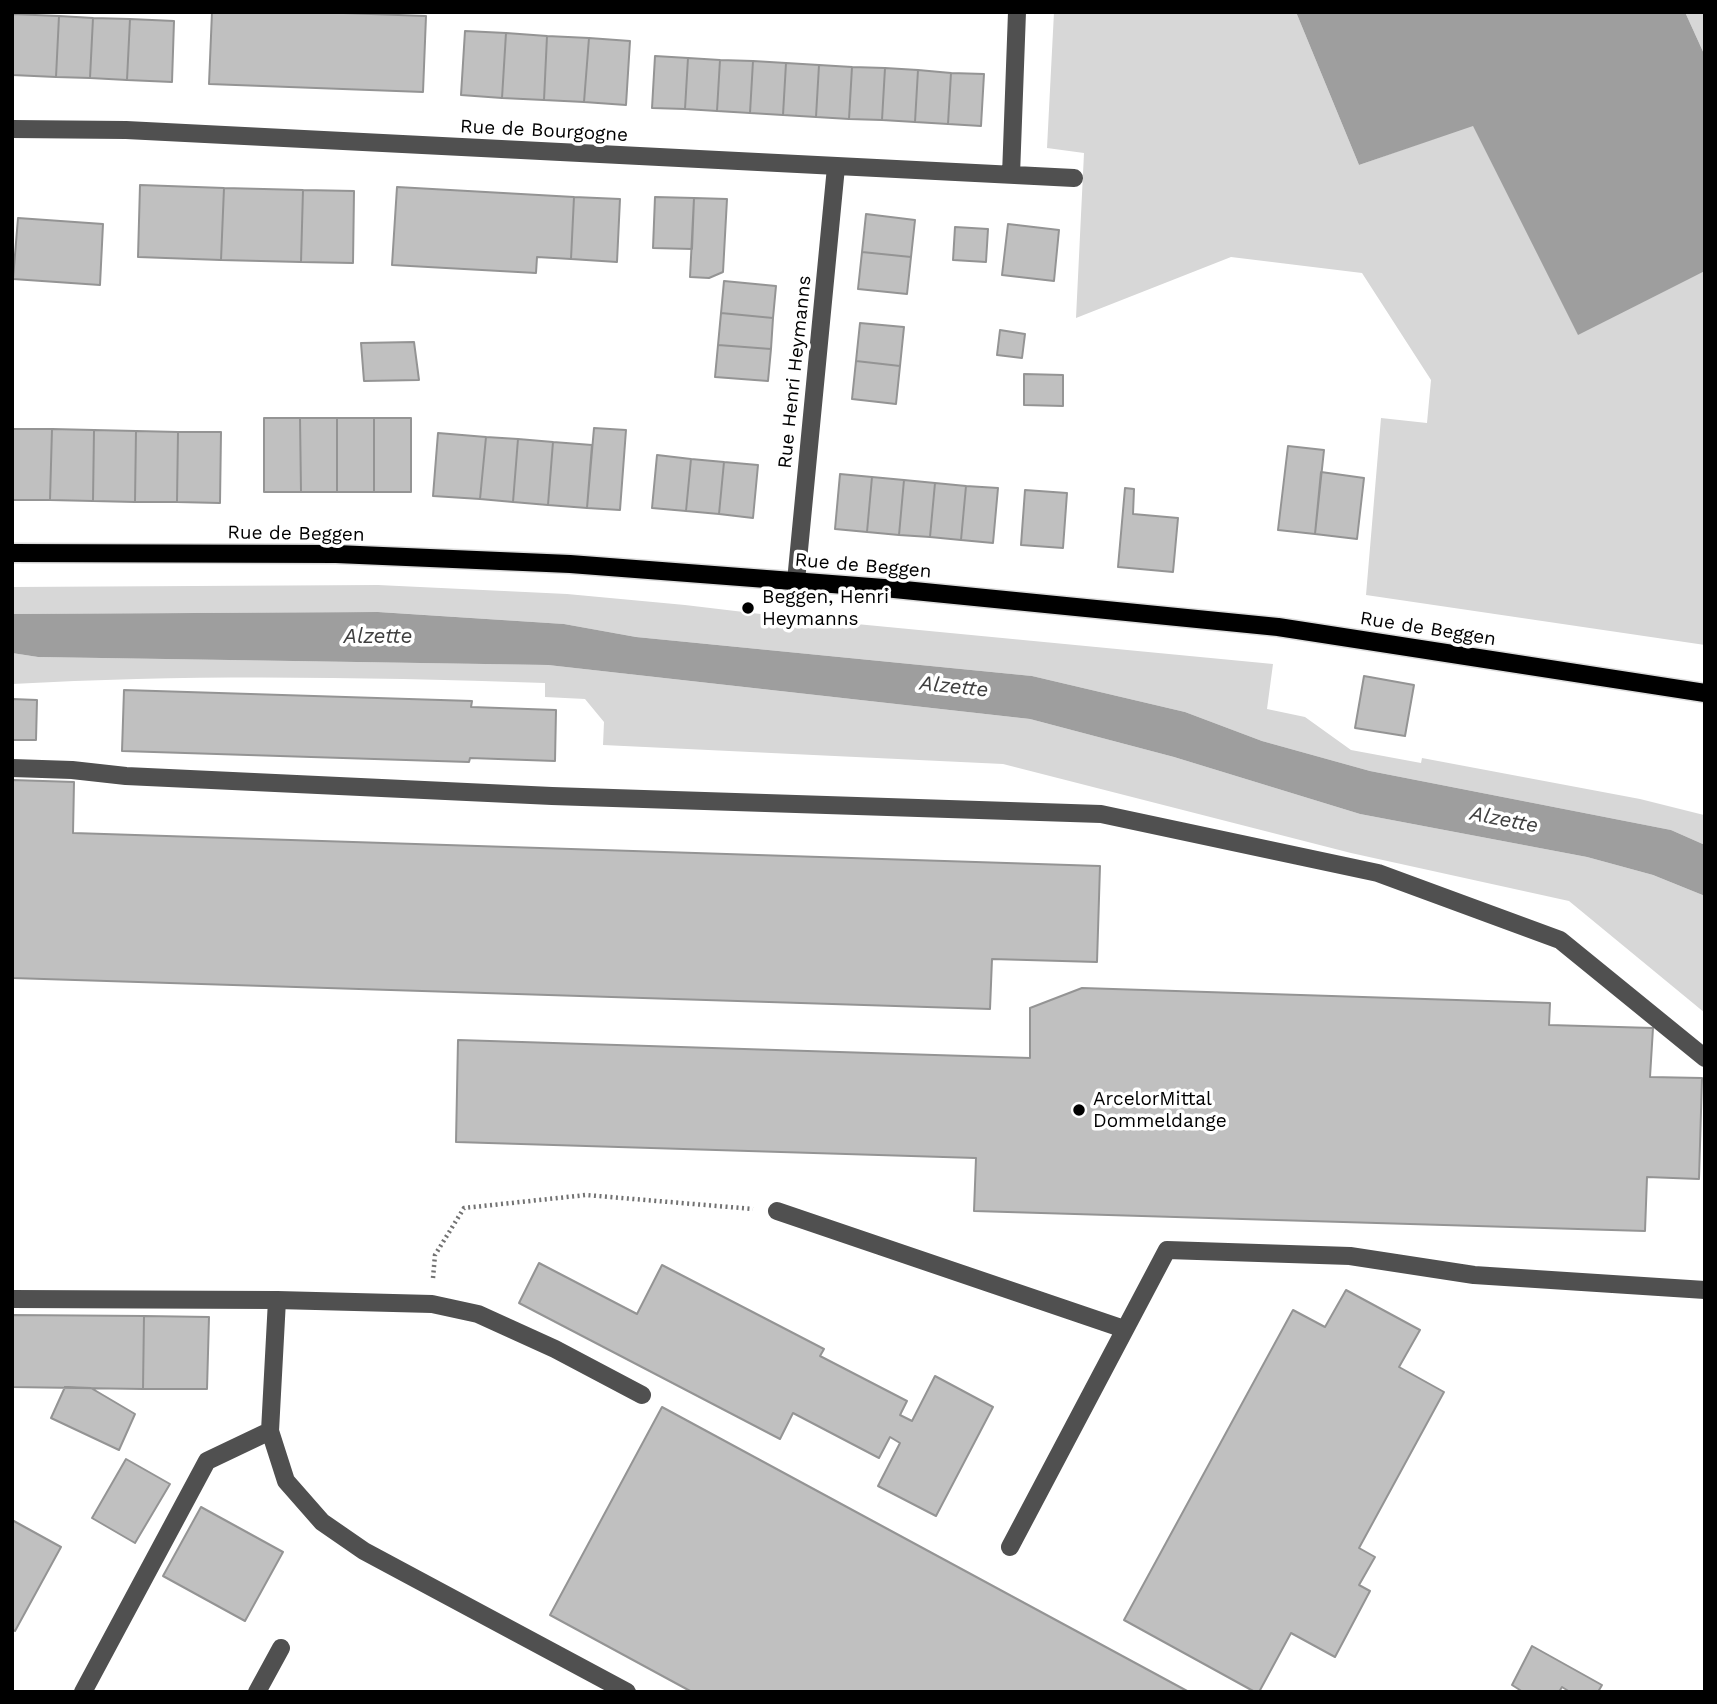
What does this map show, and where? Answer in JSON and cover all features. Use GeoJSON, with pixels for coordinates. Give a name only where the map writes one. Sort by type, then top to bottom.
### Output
{"type":"FeatureCollection","features":[{"type":"Feature","properties":{"kind":"main road","name":"Rue de Beggen"},"geometry":{"type":"LineString","coordinates":[[12,553],[336,554],[570,564],[884,587],[1278,627],[1705,693]]}},
{"type":"Feature","properties":{"kind":"street"},"geometry":{"type":"LineString","coordinates":[[1010,175],[1017,12]]}},
{"type":"Feature","properties":{"kind":"street","name":"Rue de Bourgogne"},"geometry":{"type":"LineString","coordinates":[[12,128],[126,130],[1074,178]]}},
{"type":"Feature","properties":{"kind":"street","name":"Rue Henri Heymanns"},"geometry":{"type":"LineString","coordinates":[[796,581],[836,167]]}},
{"type":"Feature","properties":{"kind":"street"},"geometry":{"type":"LineString","coordinates":[[12,768],[552,796],[1101,814],[1378,873],[1559,940],[1705,1058]]}},
{"type":"Feature","properties":{"kind":"street"},"geometry":{"type":"LineString","coordinates":[[777,1212],[1124,1329]]}},
{"type":"Feature","properties":{"kind":"street"},"geometry":{"type":"LineString","coordinates":[[1010,1547],[1167,1250],[1350,1256],[1474,1275],[1705,1290]]}},
{"type":"Feature","properties":{"kind":"street"},"geometry":{"type":"LineString","coordinates":[[12,1299],[277,1300],[432,1304],[478,1314],[555,1349],[642,1395]]}},
{"type":"Feature","properties":{"kind":"street"},"geometry":{"type":"LineString","coordinates":[[277,1300],[271,1431],[286,1480],[322,1522],[364,1551],[627,1692]]}},
{"type":"Feature","properties":{"kind":"street"},"geometry":{"type":"LineString","coordinates":[[83,1692],[207,1461],[271,1431]]}},
{"type":"Feature","properties":{"kind":"street"},"geometry":{"type":"LineString","coordinates":[[257,1692],[281,1648]]}},
{"type":"Feature","properties":{"kind":"path"},"geometry":{"type":"LineString","coordinates":[[432,1304],[435,1255],[464,1208],[586,1195],[777,1212]]}},
{"type":"Feature","properties":{"kind":"shaded area"},"geometry":{"type":"Polygon","coordinates":[[[1054,12],[1296,12],[1359,165],[1473,125],[1578,334],[1705,271],[1705,645],[1366,595],[1381,418],[1427,423],[1431,380],[1362,273],[1231,257],[1076,318],[1084,153],[1047,148],[1054,12]]]}},
{"type":"Feature","properties":{"kind":"shaded area"},"geometry":{"type":"Polygon","coordinates":[[[1685,12],[1705,12],[1705,56],[1685,12]]]}},
{"type":"Feature","properties":{"kind":"shaded area"},"geometry":{"type":"Polygon","coordinates":[[[378,585],[567,594],[1273,664],[1267,709],[1305,717],[1351,750],[1421,763],[1422,758],[1640,799],[1704,815],[1705,845],[1671,830],[1370,771],[1262,741],[1185,712],[1032,676],[636,637],[564,624],[379,612],[12,614],[12,587],[378,585]]]}},
{"type":"Feature","properties":{"kind":"shaded area"},"geometry":{"type":"Polygon","coordinates":[[[12,653],[38,657],[548,665],[1030,719],[1174,757],[1360,814],[1587,857],[1653,875],[1705,896],[1705,1013],[1569,901],[1351,853],[1003,764],[603,745],[604,722],[585,699],[545,697],[545,683],[278,678],[12,684],[12,653]]]}},
{"type":"Feature","properties":{"kind":"water"},"geometry":{"type":"Polygon","coordinates":[[[1296,12],[1685,12],[1705,56],[1705,271],[1578,335],[1473,126],[1359,165],[1296,12]]]}},
{"type":"Feature","properties":{"kind":"water","name":"Alzette"},"geometry":{"type":"Polygon","coordinates":[[[378,612],[564,624],[636,637],[1032,676],[1185,712],[1262,741],[1370,771],[1671,830],[1705,845],[1705,896],[1653,875],[1587,857],[1360,814],[1174,757],[1030,719],[548,665],[38,657],[12,653],[12,614],[378,612]]]}},
{"type":"Feature","properties":{"kind":"building"},"geometry":{"type":"Polygon","coordinates":[[[212,12],[426,16],[423,92],[209,84],[212,12]]]}},
{"type":"Feature","properties":{"kind":"building"},"geometry":{"type":"Polygon","coordinates":[[[12,14],[59,16],[56,77],[12,75],[12,14]]]}},
{"type":"Feature","properties":{"kind":"building"},"geometry":{"type":"Polygon","coordinates":[[[59,16],[93,18],[90,78],[56,77],[59,16]]]}},
{"type":"Feature","properties":{"kind":"building"},"geometry":{"type":"Polygon","coordinates":[[[93,18],[130,19],[127,80],[90,78],[93,18]]]}},
{"type":"Feature","properties":{"kind":"building"},"geometry":{"type":"Polygon","coordinates":[[[130,19],[174,21],[172,82],[127,80],[130,19]]]}},
{"type":"Feature","properties":{"kind":"building"},"geometry":{"type":"Polygon","coordinates":[[[465,31],[506,33],[502,98],[461,95],[465,31]]]}},
{"type":"Feature","properties":{"kind":"building"},"geometry":{"type":"Polygon","coordinates":[[[506,33],[547,36],[544,100],[502,98],[506,33]]]}},
{"type":"Feature","properties":{"kind":"building"},"geometry":{"type":"Polygon","coordinates":[[[547,36],[589,38],[584,102],[544,100],[547,36]]]}},
{"type":"Feature","properties":{"kind":"building"},"geometry":{"type":"Polygon","coordinates":[[[589,38],[630,41],[626,105],[584,102],[589,38]]]}},
{"type":"Feature","properties":{"kind":"building"},"geometry":{"type":"Polygon","coordinates":[[[655,56],[688,58],[685,109],[652,108],[655,56]]]}},
{"type":"Feature","properties":{"kind":"building"},"geometry":{"type":"Polygon","coordinates":[[[688,58],[720,60],[717,111],[685,109],[688,58]]]}},
{"type":"Feature","properties":{"kind":"building"},"geometry":{"type":"Polygon","coordinates":[[[720,60],[753,61],[750,113],[717,111],[720,60]]]}},
{"type":"Feature","properties":{"kind":"building"},"geometry":{"type":"Polygon","coordinates":[[[753,61],[786,63],[783,115],[750,113],[753,61]]]}},
{"type":"Feature","properties":{"kind":"building"},"geometry":{"type":"Polygon","coordinates":[[[786,63],[819,65],[816,117],[783,115],[786,63]]]}},
{"type":"Feature","properties":{"kind":"building"},"geometry":{"type":"Polygon","coordinates":[[[819,65],[852,67],[849,119],[816,117],[819,65]]]}},
{"type":"Feature","properties":{"kind":"building"},"geometry":{"type":"Polygon","coordinates":[[[852,67],[885,68],[882,120],[849,119],[852,67]]]}},
{"type":"Feature","properties":{"kind":"building"},"geometry":{"type":"Polygon","coordinates":[[[885,68],[918,70],[915,122],[882,120],[885,68]]]}},
{"type":"Feature","properties":{"kind":"building"},"geometry":{"type":"Polygon","coordinates":[[[918,70],[951,73],[948,124],[915,122],[918,70]]]}},
{"type":"Feature","properties":{"kind":"building"},"geometry":{"type":"Polygon","coordinates":[[[951,73],[984,74],[981,126],[948,124],[951,73]]]}},
{"type":"Feature","properties":{"kind":"building"},"geometry":{"type":"Polygon","coordinates":[[[140,185],[224,188],[221,260],[138,257],[140,185]]]}},
{"type":"Feature","properties":{"kind":"building"},"geometry":{"type":"Polygon","coordinates":[[[397,187],[574,197],[571,259],[537,257],[536,273],[392,265],[397,187]]]}},
{"type":"Feature","properties":{"kind":"building"},"geometry":{"type":"Polygon","coordinates":[[[224,188],[303,190],[301,262],[221,260],[224,188]]]}},
{"type":"Feature","properties":{"kind":"building"},"geometry":{"type":"Polygon","coordinates":[[[303,190],[354,191],[353,263],[301,262],[303,190]]]}},
{"type":"Feature","properties":{"kind":"building"},"geometry":{"type":"Polygon","coordinates":[[[574,197],[620,199],[617,262],[571,259],[574,197]]]}},
{"type":"Feature","properties":{"kind":"building"},"geometry":{"type":"Polygon","coordinates":[[[655,197],[694,198],[692,249],[653,248],[655,197]]]}},
{"type":"Feature","properties":{"kind":"building"},"geometry":{"type":"Polygon","coordinates":[[[694,198],[727,199],[723,272],[709,278],[690,277],[694,198]]]}},
{"type":"Feature","properties":{"kind":"building"},"geometry":{"type":"Polygon","coordinates":[[[866,214],[915,220],[911,257],[862,252],[866,214]]]}},
{"type":"Feature","properties":{"kind":"building"},"geometry":{"type":"Polygon","coordinates":[[[18,218],[103,224],[100,285],[13,279],[18,218]]]}},
{"type":"Feature","properties":{"kind":"building"},"geometry":{"type":"Polygon","coordinates":[[[1008,224],[1059,230],[1054,281],[1002,275],[1008,224]]]}},
{"type":"Feature","properties":{"kind":"building"},"geometry":{"type":"Polygon","coordinates":[[[955,227],[988,229],[986,262],[953,260],[955,227]]]}},
{"type":"Feature","properties":{"kind":"building"},"geometry":{"type":"Polygon","coordinates":[[[862,252],[911,257],[907,294],[858,289],[862,252]]]}},
{"type":"Feature","properties":{"kind":"building"},"geometry":{"type":"Polygon","coordinates":[[[724,281],[776,286],[773,318],[721,313],[724,281]]]}},
{"type":"Feature","properties":{"kind":"building"},"geometry":{"type":"Polygon","coordinates":[[[721,313],[773,318],[771,349],[718,345],[721,313]]]}},
{"type":"Feature","properties":{"kind":"building"},"geometry":{"type":"Polygon","coordinates":[[[860,323],[904,327],[900,366],[856,361],[860,323]]]}},
{"type":"Feature","properties":{"kind":"building"},"geometry":{"type":"Polygon","coordinates":[[[1000,330],[1025,334],[1022,358],[997,355],[1000,330]]]}},
{"type":"Feature","properties":{"kind":"building"},"geometry":{"type":"Polygon","coordinates":[[[414,342],[419,380],[364,381],[361,343],[414,342]]]}},
{"type":"Feature","properties":{"kind":"building"},"geometry":{"type":"Polygon","coordinates":[[[718,345],[771,349],[768,381],[715,377],[718,345]]]}},
{"type":"Feature","properties":{"kind":"building"},"geometry":{"type":"Polygon","coordinates":[[[856,361],[900,366],[896,404],[852,399],[856,361]]]}},
{"type":"Feature","properties":{"kind":"building"},"geometry":{"type":"Polygon","coordinates":[[[1024,374],[1063,375],[1063,406],[1024,405],[1024,374]]]}},
{"type":"Feature","properties":{"kind":"building"},"geometry":{"type":"Polygon","coordinates":[[[264,418],[300,418],[301,492],[264,492],[264,418]]]}},
{"type":"Feature","properties":{"kind":"building"},"geometry":{"type":"Polygon","coordinates":[[[300,418],[337,418],[337,492],[301,492],[300,418]]]}},
{"type":"Feature","properties":{"kind":"building"},"geometry":{"type":"Polygon","coordinates":[[[337,418],[374,418],[374,492],[337,492],[337,418]]]}},
{"type":"Feature","properties":{"kind":"building"},"geometry":{"type":"Polygon","coordinates":[[[374,418],[411,418],[411,492],[374,492],[374,418]]]}},
{"type":"Feature","properties":{"kind":"building"},"geometry":{"type":"Polygon","coordinates":[[[594,428],[626,430],[620,510],[587,508],[594,428]]]}},
{"type":"Feature","properties":{"kind":"building"},"geometry":{"type":"Polygon","coordinates":[[[12,429],[52,429],[50,500],[12,500],[12,429]]]}},
{"type":"Feature","properties":{"kind":"building"},"geometry":{"type":"Polygon","coordinates":[[[52,429],[94,430],[93,501],[50,500],[52,429]]]}},
{"type":"Feature","properties":{"kind":"building"},"geometry":{"type":"Polygon","coordinates":[[[94,430],[136,431],[135,502],[93,501],[94,430]]]}},
{"type":"Feature","properties":{"kind":"building"},"geometry":{"type":"Polygon","coordinates":[[[136,431],[178,432],[177,502],[135,502],[136,431]]]}},
{"type":"Feature","properties":{"kind":"building"},"geometry":{"type":"Polygon","coordinates":[[[178,432],[221,432],[220,503],[177,502],[178,432]]]}},
{"type":"Feature","properties":{"kind":"building"},"geometry":{"type":"Polygon","coordinates":[[[438,433],[486,437],[480,499],[433,496],[438,433]]]}},
{"type":"Feature","properties":{"kind":"building"},"geometry":{"type":"Polygon","coordinates":[[[486,437],[518,439],[513,502],[480,499],[486,437]]]}},
{"type":"Feature","properties":{"kind":"building"},"geometry":{"type":"Polygon","coordinates":[[[518,439],[553,442],[548,505],[513,502],[518,439]]]}},
{"type":"Feature","properties":{"kind":"building"},"geometry":{"type":"Polygon","coordinates":[[[553,442],[592,445],[587,508],[548,505],[553,442]]]}},
{"type":"Feature","properties":{"kind":"building"},"geometry":{"type":"Polygon","coordinates":[[[1288,446],[1324,450],[1315,534],[1278,530],[1288,446]]]}},
{"type":"Feature","properties":{"kind":"building"},"geometry":{"type":"Polygon","coordinates":[[[657,455],[691,459],[686,511],[652,508],[657,455]]]}},
{"type":"Feature","properties":{"kind":"building"},"geometry":{"type":"Polygon","coordinates":[[[691,459],[724,462],[719,514],[686,511],[691,459]]]}},
{"type":"Feature","properties":{"kind":"building"},"geometry":{"type":"Polygon","coordinates":[[[724,462],[758,465],[753,518],[719,514],[724,462]]]}},
{"type":"Feature","properties":{"kind":"building"},"geometry":{"type":"Polygon","coordinates":[[[1321,472],[1364,478],[1357,539],[1315,534],[1321,472]]]}},
{"type":"Feature","properties":{"kind":"building"},"geometry":{"type":"Polygon","coordinates":[[[840,474],[872,477],[867,532],[835,529],[840,474]]]}},
{"type":"Feature","properties":{"kind":"building"},"geometry":{"type":"Polygon","coordinates":[[[872,477],[904,480],[899,535],[867,532],[872,477]]]}},
{"type":"Feature","properties":{"kind":"building"},"geometry":{"type":"Polygon","coordinates":[[[904,480],[935,483],[930,537],[899,535],[904,480]]]}},
{"type":"Feature","properties":{"kind":"building"},"geometry":{"type":"Polygon","coordinates":[[[935,483],[966,486],[961,540],[930,537],[935,483]]]}},
{"type":"Feature","properties":{"kind":"building"},"geometry":{"type":"Polygon","coordinates":[[[966,486],[998,488],[993,543],[961,540],[966,486]]]}},
{"type":"Feature","properties":{"kind":"building"},"geometry":{"type":"Polygon","coordinates":[[[1125,488],[1134,489],[1133,514],[1178,518],[1173,572],[1118,567],[1125,488]]]}},
{"type":"Feature","properties":{"kind":"building"},"geometry":{"type":"Polygon","coordinates":[[[1025,490],[1067,493],[1063,548],[1021,545],[1025,490]]]}},
{"type":"Feature","properties":{"kind":"building"},"geometry":{"type":"Polygon","coordinates":[[[1364,676],[1414,685],[1405,736],[1355,728],[1364,676]]]}},
{"type":"Feature","properties":{"kind":"building"},"geometry":{"type":"Polygon","coordinates":[[[124,690],[472,701],[471,707],[556,710],[555,761],[470,758],[469,762],[122,751],[124,690]]]}},
{"type":"Feature","properties":{"kind":"building"},"geometry":{"type":"Polygon","coordinates":[[[12,699],[37,700],[36,740],[12,740],[12,699]]]}},
{"type":"Feature","properties":{"kind":"building"},"geometry":{"type":"Polygon","coordinates":[[[12,780],[74,782],[73,833],[1100,866],[1097,962],[992,959],[990,1009],[12,978],[12,780]]]}},
{"type":"Feature","properties":{"kind":"building","name":"ArcelorMittal Dommeldange"},"geometry":{"type":"Polygon","coordinates":[[[1082,988],[1550,1003],[1549,1025],[1653,1028],[1650,1077],[1702,1078],[1699,1179],[1647,1177],[1645,1231],[974,1211],[976,1158],[456,1142],[458,1040],[1030,1058],[1030,1008],[1082,988]]]}},
{"type":"Feature","properties":{"kind":"building"},"geometry":{"type":"Polygon","coordinates":[[[539,1263],[637,1314],[662,1265],[824,1349],[820,1356],[907,1401],[900,1415],[912,1421],[935,1376],[993,1407],[936,1516],[878,1486],[900,1443],[890,1437],[879,1458],[793,1413],[780,1439],[519,1303],[539,1263]]]}},
{"type":"Feature","properties":{"kind":"building"},"geometry":{"type":"Polygon","coordinates":[[[1346,1290],[1420,1330],[1399,1367],[1444,1392],[1359,1548],[1375,1557],[1359,1585],[1370,1591],[1335,1657],[1291,1633],[1259,1692],[1255,1692],[1124,1620],[1293,1310],[1325,1327],[1346,1290]]]}},
{"type":"Feature","properties":{"kind":"building"},"geometry":{"type":"Polygon","coordinates":[[[12,1315],[144,1316],[143,1389],[12,1387],[12,1315]]]}},
{"type":"Feature","properties":{"kind":"building"},"geometry":{"type":"Polygon","coordinates":[[[144,1316],[209,1317],[207,1389],[143,1389],[144,1316]]]}},
{"type":"Feature","properties":{"kind":"building"},"geometry":{"type":"Polygon","coordinates":[[[65,1387],[91,1388],[135,1414],[119,1450],[51,1418],[65,1387]]]}},
{"type":"Feature","properties":{"kind":"building"},"geometry":{"type":"Polygon","coordinates":[[[662,1407],[1189,1692],[692,1692],[550,1615],[662,1407]]]}},
{"type":"Feature","properties":{"kind":"building"},"geometry":{"type":"Polygon","coordinates":[[[126,1459],[170,1484],[135,1543],[92,1518],[126,1459]]]}},
{"type":"Feature","properties":{"kind":"building"},"geometry":{"type":"Polygon","coordinates":[[[201,1507],[283,1552],[245,1621],[163,1576],[201,1507]]]}},
{"type":"Feature","properties":{"kind":"building"},"geometry":{"type":"Polygon","coordinates":[[[12,1520],[61,1547],[15,1631],[12,1629],[12,1520]]]}},
{"type":"Feature","properties":{"kind":"building"},"geometry":{"type":"Polygon","coordinates":[[[1532,1646],[1602,1685],[1598,1692],[1570,1692],[1562,1687],[1559,1692],[1523,1692],[1512,1685],[1532,1646]]]}},
{"type":"Feature","properties":{"kind":"place","name":"Beggen, Henri Heymanns"},"geometry":{"type":"Point","coordinates":[748,608]}},
{"type":"Feature","properties":{"kind":"place","name":"ArcelorMittal Dommeldange"},"geometry":{"type":"Point","coordinates":[1079,1110]}}]}
